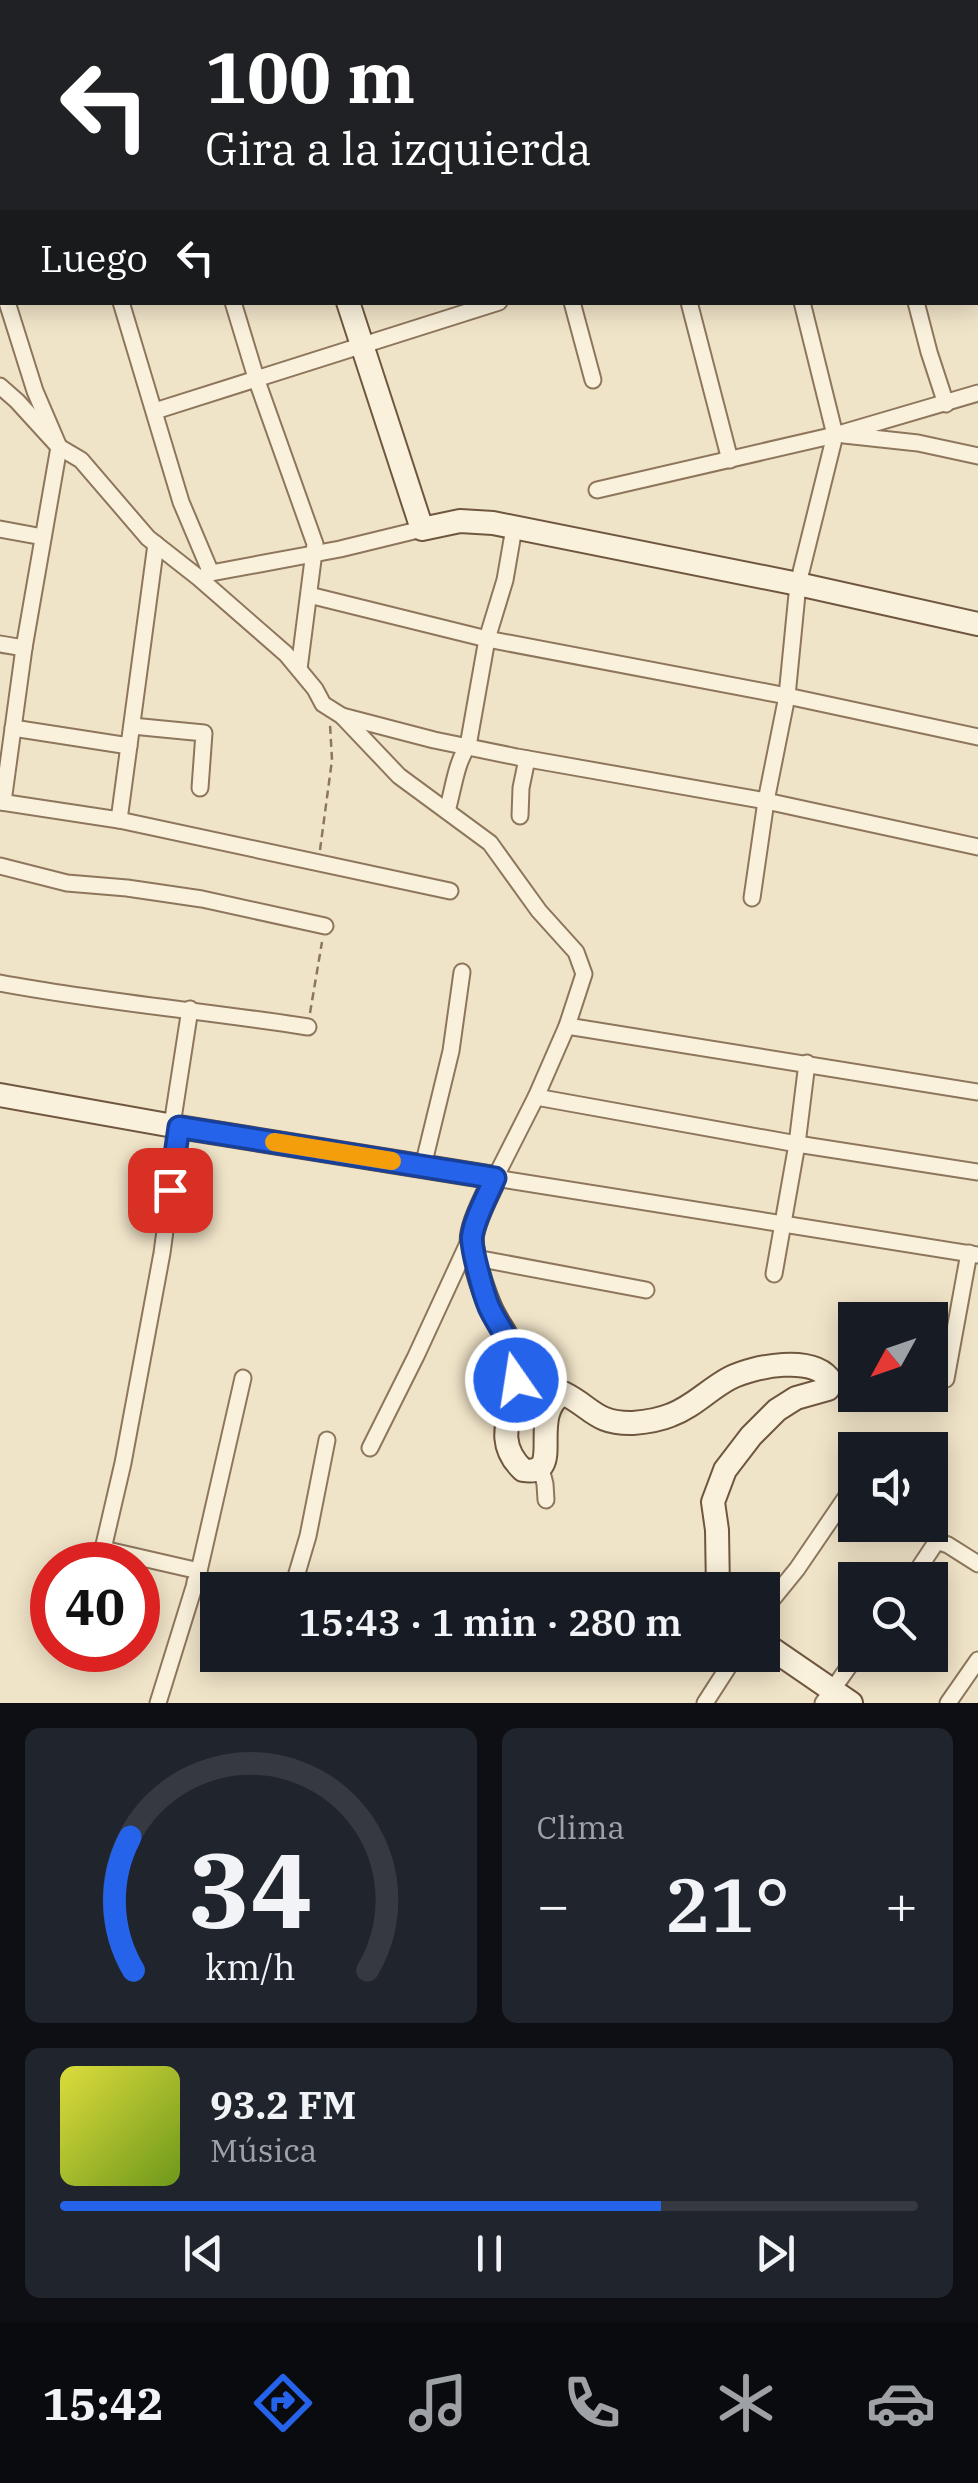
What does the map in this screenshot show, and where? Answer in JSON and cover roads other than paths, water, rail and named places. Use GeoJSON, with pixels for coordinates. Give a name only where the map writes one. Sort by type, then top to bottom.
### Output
{"type":"FeatureCollection","features":[{"type":"Feature","properties":{"kind":"street"},"geometry":{"type":"LineString","coordinates":[[8,305],[35,391],[59,447],[2,802],[119,820],[450,892]]}},
{"type":"Feature","properties":{"kind":"street"},"geometry":{"type":"LineString","coordinates":[[122,305],[205,576]]}},
{"type":"Feature","properties":{"kind":"street"},"geometry":{"type":"LineString","coordinates":[[234,305],[315,544],[299,669]]}},
{"type":"Feature","properties":{"kind":"street"},"geometry":{"type":"LineString","coordinates":[[349,305],[422,529]]}},
{"type":"Feature","properties":{"kind":"street"},"geometry":{"type":"LineString","coordinates":[[573,305],[593,380]]}},
{"type":"Feature","properties":{"kind":"street"},"geometry":{"type":"LineString","coordinates":[[690,305],[730,460]]}},
{"type":"Feature","properties":{"kind":"street"},"geometry":{"type":"LineString","coordinates":[[752,898],[787,696],[798,584],[835,434],[803,305]]}},
{"type":"Feature","properties":{"kind":"street"},"geometry":{"type":"LineString","coordinates":[[917,305],[946,404]]}},
{"type":"Feature","properties":{"kind":"street"},"geometry":{"type":"LineString","coordinates":[[156,411],[361,346],[458,308]]}},
{"type":"Feature","properties":{"kind":"street"},"geometry":{"type":"LineString","coordinates":[[0,386],[59,447],[81,460],[148,538],[205,576],[286,654],[324,704],[342,716],[399,776],[490,843],[539,911],[576,952],[584,974],[567,1026],[495,1178],[474,1247],[370,1448]]}},
{"type":"Feature","properties":{"kind":"street"},"geometry":{"type":"LineString","coordinates":[[598,490],[835,434],[978,393]]}},
{"type":"Feature","properties":{"kind":"street"},"geometry":{"type":"LineString","coordinates":[[835,434],[918,443],[978,456]]}},
{"type":"Feature","properties":{"kind":"street"},"geometry":{"type":"LineString","coordinates":[[205,576],[460,521],[493,523],[978,624]]}},
{"type":"Feature","properties":{"kind":"street"},"geometry":{"type":"LineString","coordinates":[[447,811],[460,758],[468,746],[487,640],[505,580],[514,528]]}},
{"type":"Feature","properties":{"kind":"street"},"geometry":{"type":"LineString","coordinates":[[0,530],[44,537]]}},
{"type":"Feature","properties":{"kind":"street"},"geometry":{"type":"LineString","coordinates":[[119,820],[156,544]]}},
{"type":"Feature","properties":{"kind":"street"},"geometry":{"type":"LineString","coordinates":[[309,595],[487,640],[787,696],[978,737]]}},
{"type":"Feature","properties":{"kind":"street"},"geometry":{"type":"LineString","coordinates":[[0,644],[24,648]]}},
{"type":"Feature","properties":{"kind":"street"},"geometry":{"type":"LineString","coordinates":[[342,716],[526,759],[766,801],[978,847]]}},
{"type":"Feature","properties":{"kind":"street"},"geometry":{"type":"LineString","coordinates":[[132,726],[204,733],[200,788]]}},
{"type":"Feature","properties":{"kind":"street"},"geometry":{"type":"LineString","coordinates":[[13,728],[129,746]]}},
{"type":"Feature","properties":{"kind":"street"},"geometry":{"type":"LineString","coordinates":[[520,816],[526,759]]}},
{"type":"Feature","properties":{"kind":"street"},"geometry":{"type":"LineString","coordinates":[[0,866],[68,883],[202,899],[325,926]]}},
{"type":"Feature","properties":{"kind":"street"},"geometry":{"type":"LineString","coordinates":[[423,1166],[451,1051],[462,972]]}},
{"type":"Feature","properties":{"kind":"street"},"geometry":{"type":"LineString","coordinates":[[0,984],[308,1026]]}},
{"type":"Feature","properties":{"kind":"street"},"geometry":{"type":"LineString","coordinates":[[103,1542],[123,1463],[162,1253],[190,1009]]}},
{"type":"Feature","properties":{"kind":"street"},"geometry":{"type":"LineString","coordinates":[[567,1026],[978,1092]]}},
{"type":"Feature","properties":{"kind":"street"},"geometry":{"type":"LineString","coordinates":[[774,1274],[808,1063]]}},
{"type":"Feature","properties":{"kind":"street"},"geometry":{"type":"LineString","coordinates":[[0,1095],[974,1254],[948,1370]]}},
{"type":"Feature","properties":{"kind":"street"},"geometry":{"type":"LineString","coordinates":[[536,1097],[978,1172]]}},
{"type":"Feature","properties":{"kind":"street"},"geometry":{"type":"LineString","coordinates":[[474,1247],[646,1290]]}},
{"type":"Feature","properties":{"kind":"street"},"geometry":{"type":"LineString","coordinates":[[474,1247],[489,1306],[508,1338],[518,1366],[506,1434],[507,1450],[523,1470],[541,1468],[546,1458],[546,1415],[554,1400],[564,1393],[594,1416],[630,1423],[672,1415],[738,1374],[787,1364],[817,1367],[831,1380],[828,1389],[796,1398],[776,1410],[751,1436],[722,1477],[713,1502],[718,1572]]}},
{"type":"Feature","properties":{"kind":"street"},"geometry":{"type":"LineString","coordinates":[[158,1703],[197,1577],[244,1378]]}},
{"type":"Feature","properties":{"kind":"street"},"geometry":{"type":"LineString","coordinates":[[297,1572],[327,1440]]}},
{"type":"Feature","properties":{"kind":"street"},"geometry":{"type":"LineString","coordinates":[[541,1468],[546,1500]]}},
{"type":"Feature","properties":{"kind":"street"},"geometry":{"type":"LineString","coordinates":[[780,1590],[838,1509]]}},
{"type":"Feature","properties":{"kind":"street"},"geometry":{"type":"LineString","coordinates":[[922,1562],[937,1541],[978,1564]]}},
{"type":"Feature","properties":{"kind":"street"},"geometry":{"type":"LineString","coordinates":[[160,1569],[200,1578]]}},
{"type":"Feature","properties":{"kind":"street"},"geometry":{"type":"LineString","coordinates":[[780,1656],[835,1698],[848,1672]]}},
{"type":"Feature","properties":{"kind":"street"},"geometry":{"type":"LineString","coordinates":[[948,1703],[978,1660]]}},
{"type":"Feature","properties":{"kind":"street"},"geometry":{"type":"LineString","coordinates":[[705,1703],[725,1672]]}}]}
